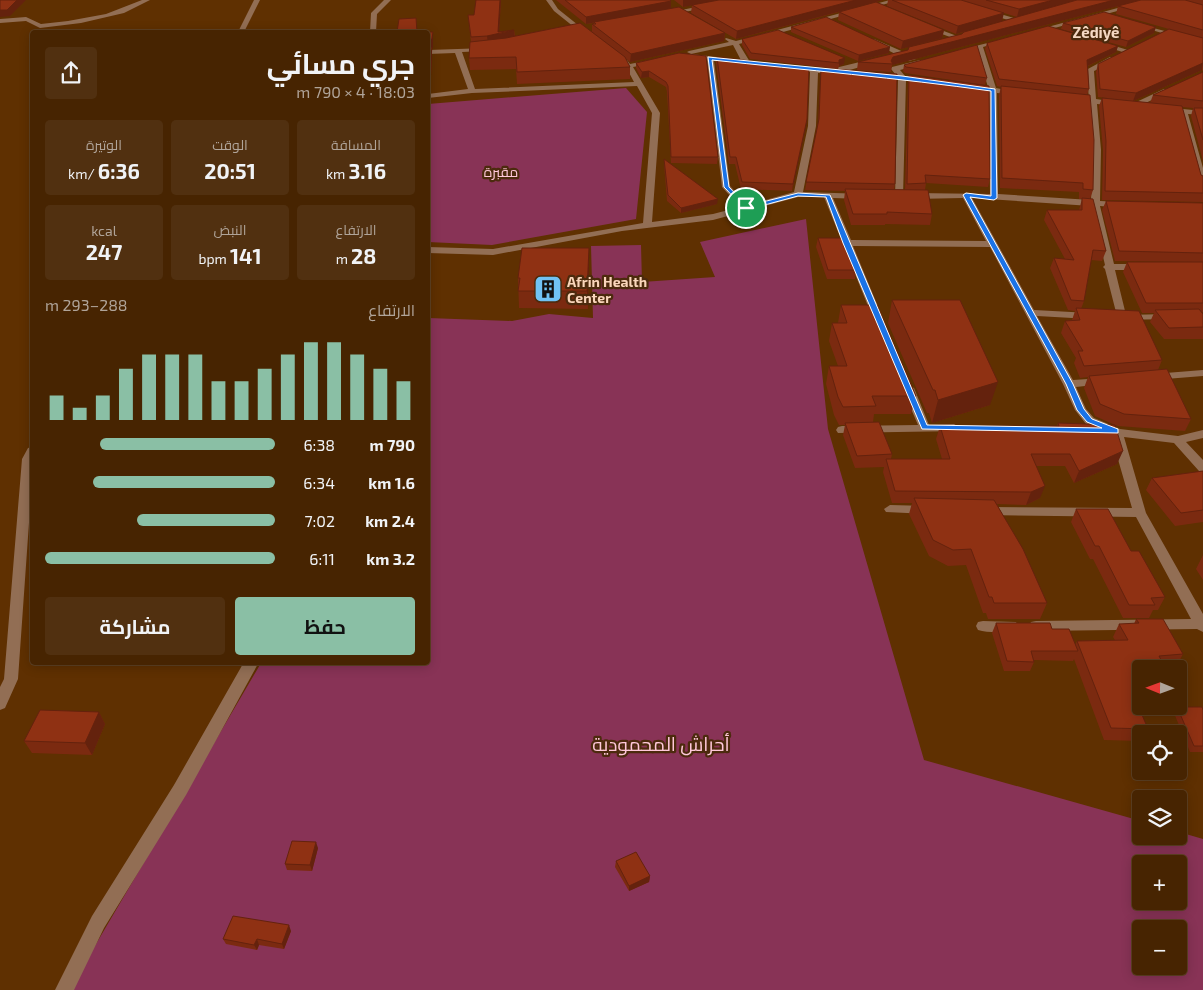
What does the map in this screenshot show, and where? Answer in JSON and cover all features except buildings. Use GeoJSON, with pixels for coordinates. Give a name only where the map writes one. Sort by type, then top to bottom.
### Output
{"type":"FeatureCollection","features":[{"type":"Feature","properties":{"kind":"street"},"geometry":{"type":"LineString","coordinates":[[0,21],[30,19],[40,29],[116,14],[147,0]]}},
{"type":"Feature","properties":{"kind":"street"},"geometry":{"type":"LineString","coordinates":[[242,30],[257,0]]}},
{"type":"Feature","properties":{"kind":"street"},"geometry":{"type":"LineString","coordinates":[[373,30],[374,13],[388,0]]}},
{"type":"Feature","properties":{"kind":"street"},"geometry":{"type":"LineString","coordinates":[[662,14],[742,0]]}},
{"type":"Feature","properties":{"kind":"street"},"geometry":{"type":"LineString","coordinates":[[756,64],[678,55],[735,44],[897,0]]}},
{"type":"Feature","properties":{"kind":"street"},"geometry":{"type":"LineString","coordinates":[[1030,33],[1155,0]]}},
{"type":"Feature","properties":{"kind":"street"},"geometry":{"type":"LineString","coordinates":[[552,1],[594,40]]}},
{"type":"Feature","properties":{"kind":"street"},"geometry":{"type":"LineString","coordinates":[[674,5],[688,15]]}},
{"type":"Feature","properties":{"kind":"street"},"geometry":{"type":"LineString","coordinates":[[876,6],[888,11]]}},
{"type":"Feature","properties":{"kind":"street"},"geometry":{"type":"LineString","coordinates":[[1086,9],[1116,18]]}},
{"type":"Feature","properties":{"kind":"street"},"geometry":{"type":"LineString","coordinates":[[981,10],[1065,34]]}},
{"type":"Feature","properties":{"kind":"street"},"geometry":{"type":"LineString","coordinates":[[826,18],[834,22]]}},
{"type":"Feature","properties":{"kind":"street"},"geometry":{"type":"LineString","coordinates":[[998,26],[1025,18]]}},
{"type":"Feature","properties":{"kind":"street"},"geometry":{"type":"LineString","coordinates":[[1132,23],[1203,42]]}},
{"type":"Feature","properties":{"kind":"street"},"geometry":{"type":"LineString","coordinates":[[920,24],[979,46]]}},
{"type":"Feature","properties":{"kind":"street"},"geometry":{"type":"LineString","coordinates":[[571,32],[589,28]]}},
{"type":"Feature","properties":{"kind":"street"},"geometry":{"type":"LineString","coordinates":[[778,31],[786,35]]}},
{"type":"Feature","properties":{"kind":"street"},"geometry":{"type":"LineString","coordinates":[[1151,40],[1166,32]]}},
{"type":"Feature","properties":{"kind":"street"},"geometry":{"type":"LineString","coordinates":[[719,34],[735,44],[746,62]]}},
{"type":"Feature","properties":{"kind":"street"},"geometry":{"type":"LineString","coordinates":[[947,41],[972,34]]}},
{"type":"Feature","properties":{"kind":"street"},"geometry":{"type":"LineString","coordinates":[[867,38],[919,62]]}},
{"type":"Feature","properties":{"kind":"street"},"geometry":{"type":"LineString","coordinates":[[953,53],[1013,38]]}},
{"type":"Feature","properties":{"kind":"street"},"geometry":{"type":"LineString","coordinates":[[1092,42],[1132,50],[1090,70],[1097,150],[1095,205],[1108,266],[1112,317]]}},
{"type":"Feature","properties":{"kind":"street"},"geometry":{"type":"LineString","coordinates":[[979,46],[994,90],[994,198]]}},
{"type":"Feature","properties":{"kind":"street"},"geometry":{"type":"LineString","coordinates":[[430,52],[496,48]]}},
{"type":"Feature","properties":{"kind":"street"},"geometry":{"type":"LineString","coordinates":[[458,50],[472,91]]}},
{"type":"Feature","properties":{"kind":"street"},"geometry":{"type":"LineString","coordinates":[[891,55],[909,50]]}},
{"type":"Feature","properties":{"kind":"street"},"geometry":{"type":"LineString","coordinates":[[615,56],[629,66],[656,113],[647,225]]}},
{"type":"Feature","properties":{"kind":"street"},"geometry":{"type":"LineString","coordinates":[[710,58],[726,187],[746,208]]}},
{"type":"Feature","properties":{"kind":"street"},"geometry":{"type":"LineString","coordinates":[[785,67],[830,72],[857,70],[882,58]]}},
{"type":"Feature","properties":{"kind":"street"},"geometry":{"type":"LineString","coordinates":[[629,66],[658,59]]}},
{"type":"Feature","properties":{"kind":"street"},"geometry":{"type":"LineString","coordinates":[[927,60],[894,69],[902,77],[894,197],[966,195],[1095,205],[1134,206]]}},
{"type":"Feature","properties":{"kind":"street"},"geometry":{"type":"LineString","coordinates":[[848,62],[857,70]]}},
{"type":"Feature","properties":{"kind":"street"},"geometry":{"type":"LineString","coordinates":[[798,194],[812,126],[814,70]]}},
{"type":"Feature","properties":{"kind":"street"},"geometry":{"type":"LineString","coordinates":[[875,75],[930,81]]}},
{"type":"Feature","properties":{"kind":"street"},"geometry":{"type":"LineString","coordinates":[[430,96],[472,91],[640,84]]}},
{"type":"Feature","properties":{"kind":"street"},"geometry":{"type":"LineString","coordinates":[[966,86],[1030,94]]}},
{"type":"Feature","properties":{"kind":"street"},"geometry":{"type":"LineString","coordinates":[[1134,106],[1177,86]]}},
{"type":"Feature","properties":{"kind":"street"},"geometry":{"type":"LineString","coordinates":[[1066,98],[1203,113]]}},
{"type":"Feature","properties":{"kind":"street"},"geometry":{"type":"LineString","coordinates":[[1184,111],[1203,183]]}},
{"type":"Feature","properties":{"kind":"street"},"geometry":{"type":"LineString","coordinates":[[430,250],[493,252],[622,228],[713,217],[798,194],[872,196]]}},
{"type":"Feature","properties":{"kind":"street"},"geometry":{"type":"LineString","coordinates":[[966,195],[1069,384],[1081,410],[1090,420],[1116,431]]}},
{"type":"Feature","properties":{"kind":"street"},"geometry":{"type":"LineString","coordinates":[[828,196],[883,331]]}},
{"type":"Feature","properties":{"kind":"street"},"geometry":{"type":"LineString","coordinates":[[846,243],[992,244]]}},
{"type":"Feature","properties":{"kind":"street"},"geometry":{"type":"LineString","coordinates":[[1108,266],[1156,267]]}},
{"type":"Feature","properties":{"kind":"street"},"geometry":{"type":"LineString","coordinates":[[1030,313],[1112,317],[1176,317]]}},
{"type":"Feature","properties":{"kind":"street"},"geometry":{"type":"LineString","coordinates":[[1146,378],[1203,373]]}},
{"type":"Feature","properties":{"kind":"street"},"geometry":{"type":"LineString","coordinates":[[902,375],[925,428]]}},
{"type":"Feature","properties":{"kind":"street"},"geometry":{"type":"LineString","coordinates":[[1069,384],[1117,380]]}},
{"type":"Feature","properties":{"kind":"street"},"geometry":{"type":"LineString","coordinates":[[842,430],[970,428]]}},
{"type":"Feature","properties":{"kind":"street"},"geometry":{"type":"LineString","coordinates":[[1079,430],[1116,431],[1178,440],[1203,434]]}},
{"type":"Feature","properties":{"kind":"street"},"geometry":{"type":"LineString","coordinates":[[983,626],[1202,625],[1140,513],[1116,431]]}},
{"type":"Feature","properties":{"kind":"street"},"geometry":{"type":"LineString","coordinates":[[1178,440],[1203,468]]}},
{"type":"Feature","properties":{"kind":"street"},"geometry":{"type":"LineString","coordinates":[[0,704],[11,679],[28,460],[30,456]]}},
{"type":"Feature","properties":{"kind":"street"},"geometry":{"type":"LineString","coordinates":[[890,509],[938,510]]}},
{"type":"Feature","properties":{"kind":"street"},"geometry":{"type":"LineString","coordinates":[[977,510],[1140,513]]}},
{"type":"Feature","properties":{"kind":"street"},"geometry":{"type":"LineString","coordinates":[[64,990],[98,922],[180,790],[250,665]]}},
{"type":"Feature","properties":{"kind":"green space","name":"مقبرة"},"geometry":{"type":"Polygon","coordinates":[[[626,88],[647,112],[636,219],[492,245],[430,242],[430,104],[626,88]]]}},
{"type":"Feature","properties":{"kind":"green space","name":"أحراش المحمودية"},"geometry":{"type":"Polygon","coordinates":[[[806,219],[828,429],[924,760],[1132,818],[1132,845],[1187,845],[1187,834],[1203,839],[1203,990],[69,990],[260,665],[430,665],[430,318],[512,321],[549,314],[593,318],[591,246],[641,245],[642,282],[715,277],[700,242],[806,219]]]}},
{"type":"Feature","properties":{"kind":"place","name":"Afrin Health Center"},"geometry":{"type":"Point","coordinates":[548,289]}},
{"type":"Feature","properties":{"kind":"district","name":"Zêdiyê"},"geometry":{"type":"Point","coordinates":[1096,32]}},
{"type":"Feature","properties":{"kind":"route"},"geometry":{"type":"LineString","coordinates":[[710,58],[830,72],[902,77],[994,90],[994,198],[966,195],[1069,384],[1081,410],[1090,420],[1116,431],[925,428],[846,243],[828,196],[798,194],[746,208],[726,187],[710,58]]}}]}
